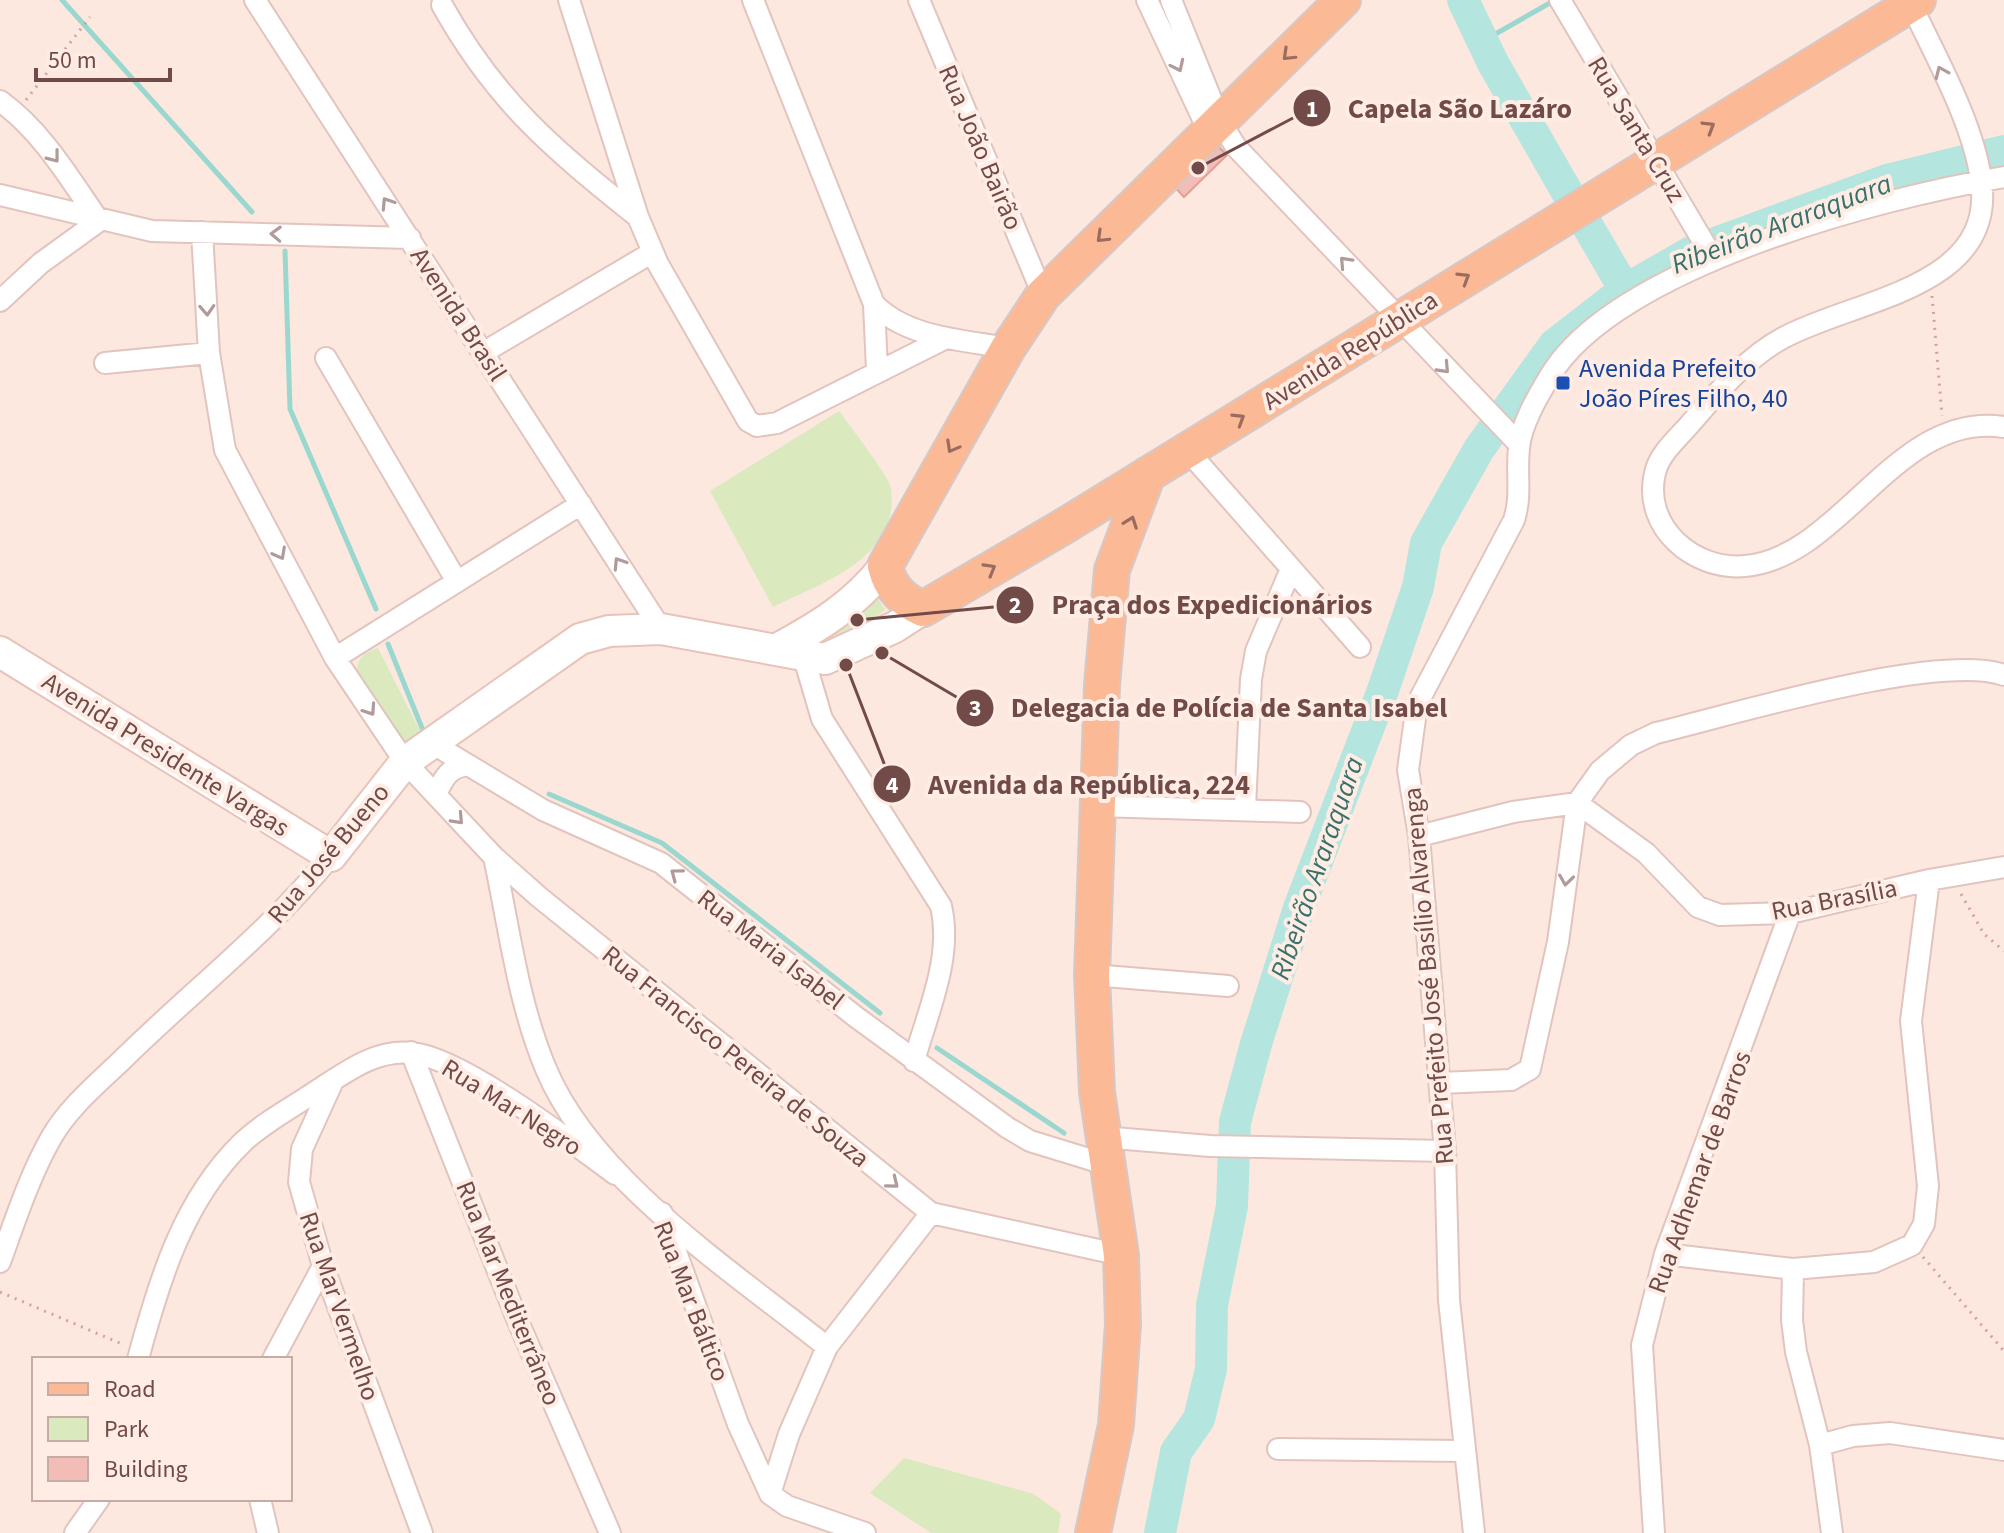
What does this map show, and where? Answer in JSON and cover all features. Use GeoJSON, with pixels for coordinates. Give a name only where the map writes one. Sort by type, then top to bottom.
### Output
{"type":"FeatureCollection","features":[{"type":"Feature","properties":{"kind":"main road"},"geometry":{"type":"LineString","coordinates":[[923,609],[899,594],[889,582],[885,566],[1008,348],[1043,295],[1343,0]]}},
{"type":"Feature","properties":{"kind":"main road","name":"Avenida República"},"geometry":{"type":"LineString","coordinates":[[923,609],[1188,451],[1913,1]]}},
{"type":"Feature","properties":{"kind":"main road"},"geometry":{"type":"LineString","coordinates":[[1093,1533],[1116,1425],[1123,1324],[1121,1255],[1103,1150],[1092,975],[1097,806],[1112,570],[1148,474]]}},
{"type":"Feature","properties":{"kind":"main road"},"geometry":{"type":"LineString","coordinates":[[1066,525],[1099,540],[1112,570]]}},
{"type":"Feature","properties":{"kind":"street","name":"Avenida Brasil"},"geometry":{"type":"LineString","coordinates":[[255,0],[661,629]]}},
{"type":"Feature","properties":{"kind":"street"},"geometry":{"type":"LineString","coordinates":[[569,0],[638,217],[653,252],[741,410],[757,426],[777,423],[877,370],[946,338]]}},
{"type":"Feature","properties":{"kind":"street"},"geometry":{"type":"LineString","coordinates":[[753,0],[874,304],[877,370]]}},
{"type":"Feature","properties":{"kind":"street","name":"Rua João Bairão"},"geometry":{"type":"LineString","coordinates":[[919,0],[1043,295]]}},
{"type":"Feature","properties":{"kind":"street"},"geometry":{"type":"LineString","coordinates":[[1147,0],[1214,126],[1512,438],[1550,375],[1583,334],[1604,318],[1711,254],[1803,226],[2004,177]]}},
{"type":"Feature","properties":{"kind":"street"},"geometry":{"type":"LineString","coordinates":[[1171,0],[1214,126]]}},
{"type":"Feature","properties":{"kind":"street","name":"Rua Santa Cruz"},"geometry":{"type":"LineString","coordinates":[[1560,0],[1711,254]]}},
{"type":"Feature","properties":{"kind":"street"},"geometry":{"type":"LineString","coordinates":[[1913,1],[1973,149],[1982,181],[1982,219],[1970,243],[1931,278],[1810,324],[1779,340],[1753,360],[1708,403],[1670,446],[1655,470],[1653,492],[1659,520],[1673,540],[1693,556],[1719,566],[1746,566],[1768,561],[1807,540],[1928,441],[1988,424],[2004,427]]}},
{"type":"Feature","properties":{"kind":"street"},"geometry":{"type":"LineString","coordinates":[[442,5],[461,39],[508,103],[552,148],[638,217]]}},
{"type":"Feature","properties":{"kind":"street"},"geometry":{"type":"LineString","coordinates":[[8,107],[66,172],[99,221]]}},
{"type":"Feature","properties":{"kind":"street"},"geometry":{"type":"LineString","coordinates":[[0,195],[99,221],[152,231],[410,238]]}},
{"type":"Feature","properties":{"kind":"street"},"geometry":{"type":"LineString","coordinates":[[0,301],[41,263],[99,221]]}},
{"type":"Feature","properties":{"kind":"street","name":"Rua Francisco Pereira de Souza"},"geometry":{"type":"LineString","coordinates":[[202,232],[209,353],[225,450],[335,658],[405,762],[494,857],[931,1213],[1121,1255]]}},
{"type":"Feature","properties":{"kind":"street"},"geometry":{"type":"LineString","coordinates":[[484,352],[653,252]]}},
{"type":"Feature","properties":{"kind":"street"},"geometry":{"type":"LineString","coordinates":[[874,304],[888,319],[946,338],[1008,348]]}},
{"type":"Feature","properties":{"kind":"street"},"geometry":{"type":"LineString","coordinates":[[105,363],[209,353]]}},
{"type":"Feature","properties":{"kind":"street"},"geometry":{"type":"LineString","coordinates":[[326,358],[456,580]]}},
{"type":"Feature","properties":{"kind":"street","name":"Rua Prefeito José Basílio Alvarenga"},"geometry":{"type":"LineString","coordinates":[[1474,1533],[1449,1300],[1445,1151],[1419,836],[1408,770],[1412,722],[1427,682],[1514,520],[1520,502],[1512,438]]}},
{"type":"Feature","properties":{"kind":"street"},"geometry":{"type":"LineString","coordinates":[[1188,451],[1360,647]]}},
{"type":"Feature","properties":{"kind":"street"},"geometry":{"type":"LineString","coordinates":[[335,658],[581,504]]}},
{"type":"Feature","properties":{"kind":"street"},"geometry":{"type":"LineString","coordinates":[[885,566],[854,601],[793,648],[822,719],[941,906],[945,949],[914,1061]]}},
{"type":"Feature","properties":{"kind":"street"},"geometry":{"type":"LineString","coordinates":[[1245,808],[1251,679],[1256,651],[1291,569]]}},
{"type":"Feature","properties":{"kind":"street","name":"Avenida República"},"geometry":{"type":"LineString","coordinates":[[793,648],[834,656],[895,627],[923,609]]}},
{"type":"Feature","properties":{"kind":"street","name":"Rua José Bueno"},"geometry":{"type":"LineString","coordinates":[[0,1262],[52,1135],[78,1103],[176,1006],[256,938],[331,856],[405,762],[430,742],[580,639],[609,631],[661,629],[793,648]]}},
{"type":"Feature","properties":{"kind":"street","name":"Avenida Presidente Vargas"},"geometry":{"type":"LineString","coordinates":[[0,652],[331,856]]}},
{"type":"Feature","properties":{"kind":"street"},"geometry":{"type":"LineString","coordinates":[[1440,1083],[1511,1080],[1530,1069],[1558,942],[1577,803],[1600,771],[1631,745],[1656,733],[1891,677],[1968,668],[2004,675]]}},
{"type":"Feature","properties":{"kind":"street","name":"Rua Maria Isabel"},"geometry":{"type":"LineString","coordinates":[[430,742],[543,810],[661,863],[914,1061],[1030,1141],[1103,1150],[1210,1146],[1445,1151]]}},
{"type":"Feature","properties":{"kind":"street"},"geometry":{"type":"LineString","coordinates":[[436,794],[447,773],[467,765]]}},
{"type":"Feature","properties":{"kind":"street"},"geometry":{"type":"LineString","coordinates":[[1419,836],[1513,812],[1577,803]]}},
{"type":"Feature","properties":{"kind":"street","name":"Rua Brasília"},"geometry":{"type":"LineString","coordinates":[[1577,803],[1646,853],[1686,897],[1708,912],[1790,913],[1929,880],[2004,867]]}},
{"type":"Feature","properties":{"kind":"street"},"geometry":{"type":"LineString","coordinates":[[1097,806],[1300,812]]}},
{"type":"Feature","properties":{"kind":"street","name":"Rua Mar Báltico"},"geometry":{"type":"LineString","coordinates":[[494,857],[533,1032],[546,1071],[563,1102],[615,1174],[662,1213],[738,1424],[770,1494]]}},
{"type":"Feature","properties":{"kind":"street"},"geometry":{"type":"LineString","coordinates":[[1665,1254],[1793,1269],[1874,1262],[1912,1245],[1924,1224],[1928,1202],[1911,1021],[1929,880]]}},
{"type":"Feature","properties":{"kind":"street","name":"Rua Adhemar de Barros"},"geometry":{"type":"LineString","coordinates":[[1654,1533],[1642,1345],[1665,1254],[1790,913]]}},
{"type":"Feature","properties":{"kind":"street"},"geometry":{"type":"LineString","coordinates":[[1092,975],[1228,986]]}},
{"type":"Feature","properties":{"kind":"street","name":"Rua Mar Negro"},"geometry":{"type":"LineString","coordinates":[[139,1355],[164,1268],[184,1223],[223,1164],[245,1140],[334,1080],[378,1055],[411,1052],[450,1066],[515,1103],[615,1174]]}},
{"type":"Feature","properties":{"kind":"street","name":"Rua Mar Mediterrâneo"},"geometry":{"type":"LineString","coordinates":[[411,1052],[517,1319],[610,1533]]}},
{"type":"Feature","properties":{"kind":"street","name":"Rua Mar Vermelho"},"geometry":{"type":"LineString","coordinates":[[334,1080],[302,1149],[299,1164],[302,1200],[323,1266],[422,1533]]}},
{"type":"Feature","properties":{"kind":"street"},"geometry":{"type":"LineString","coordinates":[[662,1213],[827,1347]]}},
{"type":"Feature","properties":{"kind":"street"},"geometry":{"type":"LineString","coordinates":[[865,1533],[809,1515],[770,1494],[789,1434],[827,1347],[931,1213]]}},
{"type":"Feature","properties":{"kind":"street"},"geometry":{"type":"LineString","coordinates":[[274,1357],[323,1266]]}},
{"type":"Feature","properties":{"kind":"street"},"geometry":{"type":"LineString","coordinates":[[1793,1269],[1792,1320],[1796,1352],[1820,1445],[1832,1533]]}},
{"type":"Feature","properties":{"kind":"street"},"geometry":{"type":"LineString","coordinates":[[1820,1445],[1853,1436],[1890,1433],[2004,1450]]}},
{"type":"Feature","properties":{"kind":"street"},"geometry":{"type":"LineString","coordinates":[[1278,1449],[1463,1451]]}},
{"type":"Feature","properties":{"kind":"street"},"geometry":{"type":"LineString","coordinates":[[75,1533],[98,1501]]}},
{"type":"Feature","properties":{"kind":"street"},"geometry":{"type":"LineString","coordinates":[[260,1501],[268,1533]]}},
{"type":"Feature","properties":{"kind":"path"},"geometry":{"type":"LineString","coordinates":[[8,107],[89,18]]}},
{"type":"Feature","properties":{"kind":"path"},"geometry":{"type":"LineString","coordinates":[[1931,278],[1944,435]]}},
{"type":"Feature","properties":{"kind":"path"},"geometry":{"type":"LineString","coordinates":[[1951,877],[1984,934],[2004,951]]}},
{"type":"Feature","properties":{"kind":"path"},"geometry":{"type":"LineString","coordinates":[[1912,1245],[2004,1351]]}},
{"type":"Feature","properties":{"kind":"path"},"geometry":{"type":"LineString","coordinates":[[0,1292],[139,1355]]}},
{"type":"Feature","properties":{"kind":"green space"},"geometry":{"type":"Polygon","coordinates":[[[839,411],[889,482],[891,512],[884,533],[871,550],[835,577],[773,607],[710,491],[839,411]]]}},
{"type":"Feature","properties":{"kind":"green space"},"geometry":{"type":"Polygon","coordinates":[[[877,597],[885,610],[854,630],[819,645],[827,633],[877,597]]]}},
{"type":"Feature","properties":{"kind":"green space"},"geometry":{"type":"Polygon","coordinates":[[[378,648],[421,733],[401,745],[357,675],[362,657],[378,648]]]}},
{"type":"Feature","properties":{"kind":"green space"},"geometry":{"type":"Polygon","coordinates":[[[904,1458],[1034,1494],[1061,1514],[1058,1533],[931,1533],[870,1493],[904,1458]]]}},
{"type":"Feature","properties":{"kind":"building"},"geometry":{"type":"Polygon","coordinates":[[[1217,145],[1227,155],[1184,197],[1169,181],[1217,145]]]}},
{"type":"Feature","properties":{"kind":"waterway"},"geometry":{"type":"LineString","coordinates":[[62,0],[252,212]]}},
{"type":"Feature","properties":{"kind":"waterway"},"geometry":{"type":"LineString","coordinates":[[1463,0],[1493,63],[1567,192]]}},
{"type":"Feature","properties":{"kind":"waterway"},"geometry":{"type":"LineString","coordinates":[[1483,41],[1555,0]]}},
{"type":"Feature","properties":{"kind":"waterway","name":"Ribeirão Araraquara"},"geometry":{"type":"LineString","coordinates":[[1160,1533],[1176,1452],[1199,1419],[1211,1369],[1212,1305],[1232,1206],[1235,1122],[1256,1044],[1299,908],[1383,690],[1418,587],[1426,543],[1479,449],[1554,345],[1625,290],[1691,252],[1887,180],[2004,151]]}},
{"type":"Feature","properties":{"kind":"waterway"},"geometry":{"type":"LineString","coordinates":[[1583,218],[1625,290]]}},
{"type":"Feature","properties":{"kind":"waterway"},"geometry":{"type":"LineString","coordinates":[[285,251],[290,409],[376,609]]}},
{"type":"Feature","properties":{"kind":"waterway"},"geometry":{"type":"LineString","coordinates":[[388,644],[422,728]]}},
{"type":"Feature","properties":{"kind":"waterway"},"geometry":{"type":"LineString","coordinates":[[549,794],[662,843],[880,1013]]}},
{"type":"Feature","properties":{"kind":"waterway"},"geometry":{"type":"LineString","coordinates":[[937,1048],[1064,1133]]}},
{"type":"Feature","properties":{"kind":"place","name":"Capela São Lazáro"},"geometry":{"type":"Point","coordinates":[1198,168]}},
{"type":"Feature","properties":{"kind":"place","name":"Avenida Prefeito João Píres Filho, 40"},"geometry":{"type":"Point","coordinates":[1563,383]}},
{"type":"Feature","properties":{"kind":"place","name":"Praça dos Expedicionários"},"geometry":{"type":"Point","coordinates":[857,620]}},
{"type":"Feature","properties":{"kind":"place","name":"Delegacia de Polícia de Santa Isabel"},"geometry":{"type":"Point","coordinates":[882,653]}},
{"type":"Feature","properties":{"kind":"place","name":"Avenida da República, 224"},"geometry":{"type":"Point","coordinates":[846,665]}}]}
